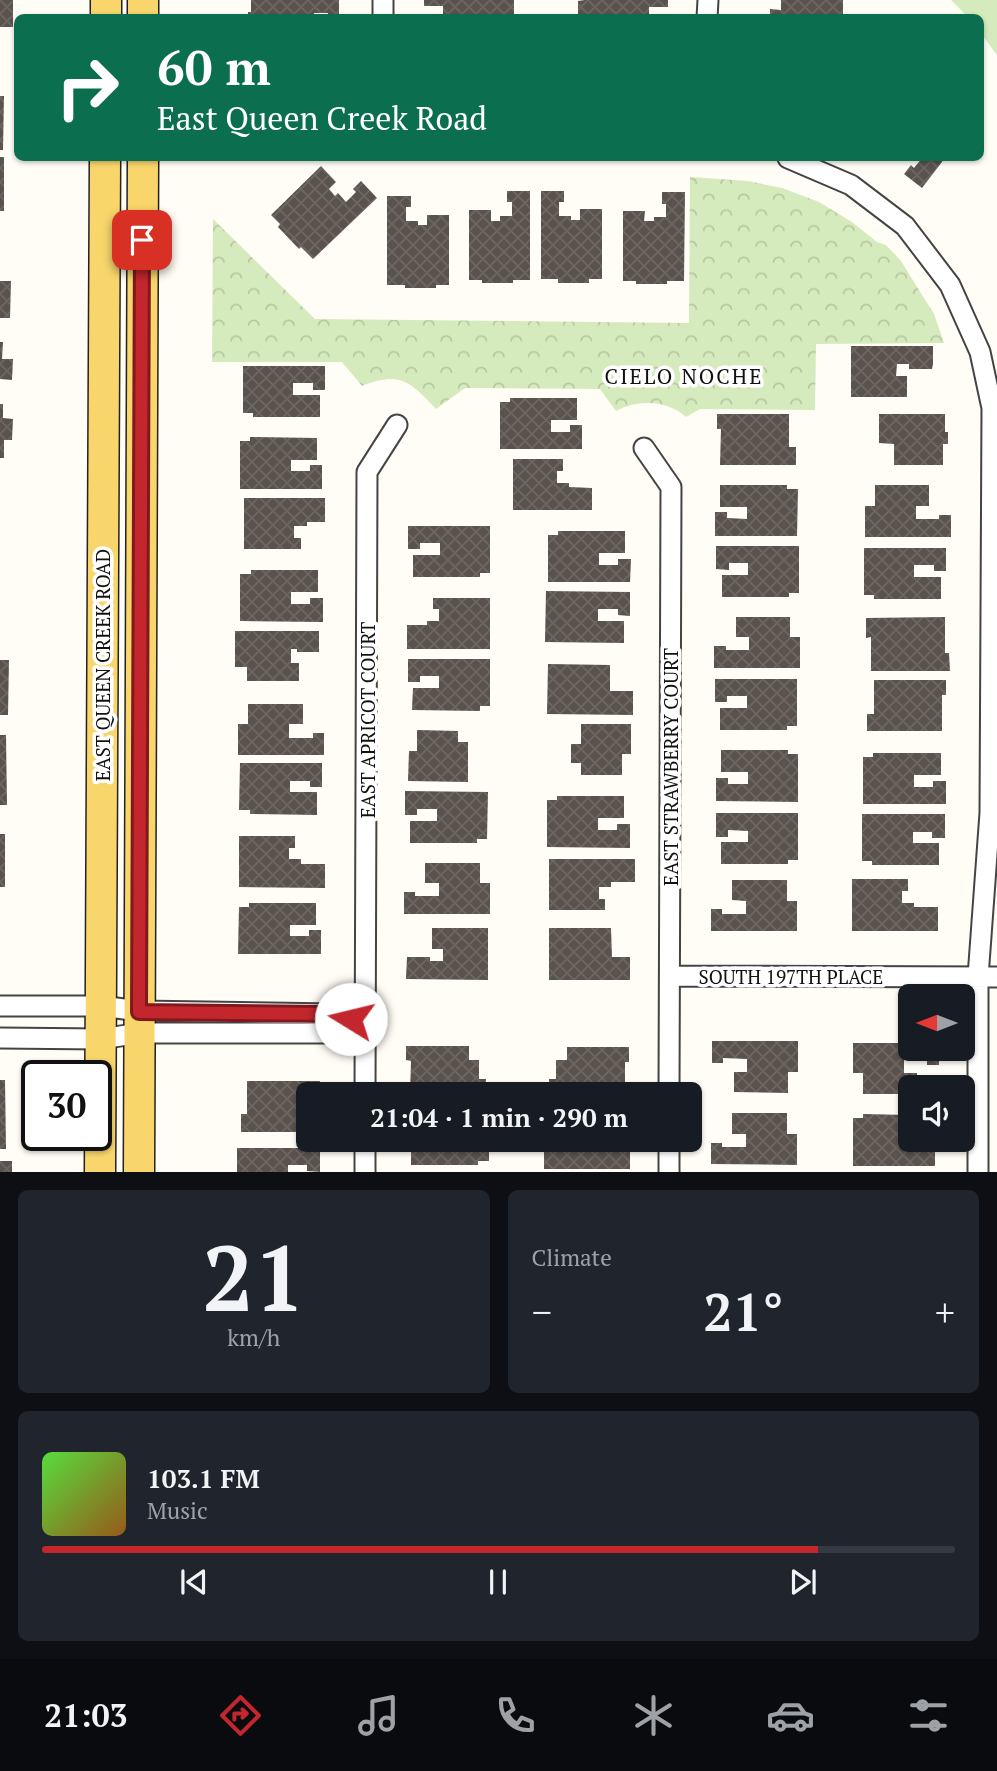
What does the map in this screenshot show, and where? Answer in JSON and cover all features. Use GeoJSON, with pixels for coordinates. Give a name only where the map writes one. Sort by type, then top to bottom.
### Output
{"type":"FeatureCollection","features":[{"type":"Feature","properties":{"kind":"main road","name":"EAST QUEEN CREEK ROAD"},"geometry":{"type":"LineString","coordinates":[[100,1172],[105,161]]}},
{"type":"Feature","properties":{"kind":"main road","name":"EAST QUEEN CREEK ROAD"},"geometry":{"type":"LineString","coordinates":[[139,1172],[143,161]]}},
{"type":"Feature","properties":{"kind":"street"},"geometry":{"type":"LineString","coordinates":[[795,161],[851,185],[905,226],[950,285],[980,352],[992,408],[988,977],[978,1172]]}},
{"type":"Feature","properties":{"kind":"street","name":"EAST APRICOT COURT"},"geometry":{"type":"LineString","coordinates":[[366,1082],[367,472],[397,425]]}},
{"type":"Feature","properties":{"kind":"street","name":"EAST STRAWBERRY COURT"},"geometry":{"type":"LineString","coordinates":[[644,448],[670,487],[669,1082]]}},
{"type":"Feature","properties":{"kind":"street","name":"SOUTH 197TH PLACE"},"geometry":{"type":"LineString","coordinates":[[670,975],[988,977]]}},
{"type":"Feature","properties":{"kind":"street"},"geometry":{"type":"LineString","coordinates":[[0,1006],[101,1006],[140,1022],[335,1033],[366,1024]]}},
{"type":"Feature","properties":{"kind":"street"},"geometry":{"type":"LineString","coordinates":[[0,1038],[101,1039],[140,1022]]}},
{"type":"Feature","properties":{"kind":"street"},"geometry":{"type":"LineString","coordinates":[[366,1152],[366,1172]]}},
{"type":"Feature","properties":{"kind":"street"},"geometry":{"type":"LineString","coordinates":[[669,1152],[669,1172]]}},
{"type":"Feature","properties":{"kind":"green space"},"geometry":{"type":"Polygon","coordinates":[[[951,0],[997,0],[997,55],[984,37],[984,14],[965,14],[951,0]]]}},
{"type":"Feature","properties":{"kind":"green space"},"geometry":{"type":"Polygon","coordinates":[[[690,177],[748,181],[782,188],[819,202],[852,222],[877,242],[886,245],[901,261],[934,314],[944,343],[816,344],[815,410],[700,409],[686,417],[670,407],[652,403],[633,404],[616,411],[600,389],[465,388],[436,409],[419,391],[403,381],[386,379],[362,386],[342,362],[212,362],[213,219],[315,319],[689,323],[690,177]]]}},
{"type":"Feature","properties":{"kind":"building"},"geometry":{"type":"Polygon","coordinates":[[[0,0],[13,0],[13,27],[0,27],[0,0]]]}},
{"type":"Feature","properties":{"kind":"building"},"geometry":{"type":"Polygon","coordinates":[[[251,0],[339,0],[339,14],[248,14],[251,12],[251,0]]]}},
{"type":"Feature","properties":{"kind":"building"},"geometry":{"type":"Polygon","coordinates":[[[424,0],[514,0],[514,14],[443,14],[443,6],[424,6],[424,0]]]}},
{"type":"Feature","properties":{"kind":"building"},"geometry":{"type":"Polygon","coordinates":[[[668,0],[668,7],[649,7],[649,14],[578,14],[578,1],[668,0]]]}},
{"type":"Feature","properties":{"kind":"building"},"geometry":{"type":"Polygon","coordinates":[[[781,0],[843,0],[843,14],[770,14],[770,9],[781,10],[781,0]]]}},
{"type":"Feature","properties":{"kind":"building"},"geometry":{"type":"Polygon","coordinates":[[[0,96],[4,96],[3,150],[0,150],[0,96]]]}},
{"type":"Feature","properties":{"kind":"building"},"geometry":{"type":"Polygon","coordinates":[[[0,157],[4,157],[4,211],[0,211],[0,157]]]}},
{"type":"Feature","properties":{"kind":"building"},"geometry":{"type":"Polygon","coordinates":[[[920,161],[943,161],[922,188],[904,174],[911,165],[914,168],[920,161]]]}},
{"type":"Feature","properties":{"kind":"building"},"geometry":{"type":"Polygon","coordinates":[[[321,166],[336,182],[329,189],[335,196],[338,193],[346,202],[356,192],[353,189],[361,181],[377,198],[313,259],[278,227],[280,224],[271,215],[321,166]]]}},
{"type":"Feature","properties":{"kind":"building"},"geometry":{"type":"Polygon","coordinates":[[[507,191],[530,191],[530,280],[482,283],[482,280],[469,280],[469,210],[491,210],[491,221],[500,221],[500,216],[512,216],[512,202],[507,202],[507,191]]]}},
{"type":"Feature","properties":{"kind":"building"},"geometry":{"type":"Polygon","coordinates":[[[541,191],[564,191],[564,202],[559,202],[559,216],[571,216],[571,220],[580,220],[580,209],[602,209],[602,279],[589,279],[589,283],[558,283],[558,279],[541,279],[541,191]]]}},
{"type":"Feature","properties":{"kind":"building"},"geometry":{"type":"Polygon","coordinates":[[[662,192],[685,192],[684,281],[636,284],[636,281],[623,281],[623,211],[645,211],[644,221],[654,221],[654,217],[666,217],[662,192]]]}},
{"type":"Feature","properties":{"kind":"building"},"geometry":{"type":"Polygon","coordinates":[[[387,196],[411,196],[411,207],[406,207],[406,221],[418,221],[418,225],[427,225],[427,215],[449,215],[449,285],[436,285],[436,288],[405,288],[405,285],[387,285],[387,196]]]}},
{"type":"Feature","properties":{"kind":"building"},"geometry":{"type":"Polygon","coordinates":[[[0,281],[11,281],[10,318],[0,318],[0,281]]]}},
{"type":"Feature","properties":{"kind":"building"},"geometry":{"type":"Polygon","coordinates":[[[0,342],[3,342],[2,359],[13,359],[12,380],[0,379],[0,342]]]}},
{"type":"Feature","properties":{"kind":"building"},"geometry":{"type":"Polygon","coordinates":[[[851,346],[933,346],[932,369],[909,369],[909,364],[897,364],[896,376],[907,376],[907,397],[851,397],[851,346]]]}},
{"type":"Feature","properties":{"kind":"building"},"geometry":{"type":"Polygon","coordinates":[[[243,366],[325,366],[325,390],[313,390],[313,383],[293,383],[293,395],[320,395],[320,417],[253,417],[253,413],[243,413],[243,366]]]}},
{"type":"Feature","properties":{"kind":"building"},"geometry":{"type":"Polygon","coordinates":[[[510,398],[577,398],[577,420],[551,420],[551,432],[570,432],[570,425],[582,425],[582,449],[500,449],[500,402],[510,402],[510,398]]]}},
{"type":"Feature","properties":{"kind":"building"},"geometry":{"type":"Polygon","coordinates":[[[0,404],[3,404],[3,418],[13,419],[12,440],[4,440],[4,458],[0,458],[0,404]]]}},
{"type":"Feature","properties":{"kind":"building"},"geometry":{"type":"Polygon","coordinates":[[[717,414],[789,414],[789,447],[796,447],[796,465],[720,465],[721,429],[717,429],[717,414]]]}},
{"type":"Feature","properties":{"kind":"building"},"geometry":{"type":"Polygon","coordinates":[[[879,414],[945,414],[948,444],[943,444],[943,465],[894,465],[894,444],[879,443],[879,414]]]}},
{"type":"Feature","properties":{"kind":"building"},"geometry":{"type":"Polygon","coordinates":[[[250,437],[317,438],[317,460],[291,460],[291,471],[310,471],[310,465],[322,465],[322,489],[240,489],[240,441],[250,441],[250,437]]]}},
{"type":"Feature","properties":{"kind":"building"},"geometry":{"type":"Polygon","coordinates":[[[513,459],[563,459],[563,471],[557,471],[557,483],[569,483],[569,487],[592,488],[592,510],[513,510],[513,459]]]}},
{"type":"Feature","properties":{"kind":"building"},"geometry":{"type":"Polygon","coordinates":[[[720,485],[787,485],[787,489],[798,489],[797,536],[715,536],[715,512],[727,512],[727,518],[747,519],[747,507],[720,507],[720,485]]]}},
{"type":"Feature","properties":{"kind":"building"},"geometry":{"type":"Polygon","coordinates":[[[875,485],[929,485],[929,506],[916,506],[916,519],[939,519],[939,515],[951,515],[951,537],[865,537],[865,506],[875,506],[875,485]]]}},
{"type":"Feature","properties":{"kind":"building"},"geometry":{"type":"Polygon","coordinates":[[[244,498],[325,498],[325,522],[307,522],[307,526],[294,526],[294,538],[301,538],[301,549],[244,549],[244,498]]]}},
{"type":"Feature","properties":{"kind":"building"},"geometry":{"type":"Polygon","coordinates":[[[408,526],[490,526],[490,573],[480,573],[480,577],[413,577],[413,555],[440,555],[440,543],[420,543],[420,549],[408,549],[408,526]]]}},
{"type":"Feature","properties":{"kind":"building"},"geometry":{"type":"Polygon","coordinates":[[[558,531],[625,531],[625,553],[599,553],[599,565],[618,565],[618,559],[631,559],[630,582],[548,582],[548,535],[558,535],[558,531]]]}},
{"type":"Feature","properties":{"kind":"building"},"geometry":{"type":"Polygon","coordinates":[[[716,546],[799,546],[799,593],[789,593],[789,597],[722,597],[722,575],[748,575],[748,563],[729,563],[729,570],[716,569],[716,546]]]}},
{"type":"Feature","properties":{"kind":"building"},"geometry":{"type":"Polygon","coordinates":[[[864,548],[946,548],[946,571],[934,571],[934,565],[914,565],[914,577],[941,577],[941,599],[874,599],[874,595],[864,595],[864,548]]]}},
{"type":"Feature","properties":{"kind":"building"},"geometry":{"type":"Polygon","coordinates":[[[251,570],[318,570],[318,592],[291,592],[291,604],[310,604],[310,598],[323,598],[323,622],[240,621],[240,574],[251,574],[251,570]]]}},
{"type":"Feature","properties":{"kind":"building"},"geometry":{"type":"Polygon","coordinates":[[[546,591],[630,592],[630,616],[618,615],[618,609],[598,609],[598,621],[624,621],[624,643],[545,642],[546,591]]]}},
{"type":"Feature","properties":{"kind":"building"},"geometry":{"type":"Polygon","coordinates":[[[433,598],[490,598],[490,649],[407,649],[407,625],[427,625],[427,621],[439,621],[439,609],[433,609],[433,598]]]}},
{"type":"Feature","properties":{"kind":"building"},"geometry":{"type":"Polygon","coordinates":[[[736,617],[790,617],[790,637],[800,637],[800,668],[714,668],[714,646],[726,646],[726,650],[749,650],[749,637],[736,637],[736,617]]]}},
{"type":"Feature","properties":{"kind":"building"},"geometry":{"type":"Polygon","coordinates":[[[945,617],[945,653],[949,653],[950,671],[871,671],[871,637],[866,638],[866,618],[945,617]]]}},
{"type":"Feature","properties":{"kind":"building"},"geometry":{"type":"Polygon","coordinates":[[[235,631],[319,631],[319,652],[297,652],[297,649],[291,649],[291,663],[299,663],[299,681],[247,681],[247,667],[235,667],[235,631]]]}},
{"type":"Feature","properties":{"kind":"building"},"geometry":{"type":"Polygon","coordinates":[[[408,659],[490,659],[490,706],[480,706],[480,711],[412,710],[413,688],[439,688],[439,676],[420,676],[420,682],[408,682],[408,659]]]}},
{"type":"Feature","properties":{"kind":"building"},"geometry":{"type":"Polygon","coordinates":[[[0,660],[9,660],[8,715],[0,715],[0,660]]]}},
{"type":"Feature","properties":{"kind":"building"},"geometry":{"type":"Polygon","coordinates":[[[548,664],[610,665],[610,691],[633,691],[633,715],[547,714],[548,664]]]}},
{"type":"Feature","properties":{"kind":"building"},"geometry":{"type":"Polygon","coordinates":[[[715,679],[797,679],[797,726],[787,726],[787,730],[720,730],[720,708],[747,708],[747,696],[727,696],[727,702],[715,702],[715,679]]]}},
{"type":"Feature","properties":{"kind":"building"},"geometry":{"type":"Polygon","coordinates":[[[874,680],[946,680],[946,695],[942,695],[942,731],[867,731],[867,714],[874,714],[874,680]]]}},
{"type":"Feature","properties":{"kind":"building"},"geometry":{"type":"Polygon","coordinates":[[[248,704],[303,704],[303,724],[289,724],[289,738],[313,738],[313,733],[324,733],[324,755],[238,755],[238,724],[248,724],[248,704]]]}},
{"type":"Feature","properties":{"kind":"building"},"geometry":{"type":"Polygon","coordinates":[[[581,724],[631,724],[631,754],[622,754],[622,775],[581,775],[581,763],[571,763],[571,744],[581,744],[581,724]]]}},
{"type":"Feature","properties":{"kind":"building"},"geometry":{"type":"Polygon","coordinates":[[[417,730],[458,731],[458,742],[468,742],[468,782],[408,781],[409,751],[417,751],[417,730]]]}},
{"type":"Feature","properties":{"kind":"building"},"geometry":{"type":"Polygon","coordinates":[[[0,735],[6,735],[7,805],[0,805],[0,735]]]}},
{"type":"Feature","properties":{"kind":"building"},"geometry":{"type":"Polygon","coordinates":[[[721,750],[788,750],[788,754],[798,754],[798,802],[716,801],[716,778],[728,778],[728,784],[748,784],[748,772],[721,772],[721,750]]]}},
{"type":"Feature","properties":{"kind":"building"},"geometry":{"type":"Polygon","coordinates":[[[873,753],[941,753],[941,775],[914,775],[914,787],[933,787],[933,781],[946,781],[946,804],[863,804],[863,757],[873,757],[873,753]]]}},
{"type":"Feature","properties":{"kind":"building"},"geometry":{"type":"Polygon","coordinates":[[[240,763],[322,763],[322,787],[310,787],[310,781],[290,781],[290,792],[317,792],[317,815],[250,814],[250,810],[239,810],[240,763]]]}},
{"type":"Feature","properties":{"kind":"building"},"geometry":{"type":"Polygon","coordinates":[[[405,791],[488,792],[487,839],[477,839],[477,843],[410,843],[410,821],[437,821],[437,809],[417,809],[417,815],[405,815],[405,791]]]}},
{"type":"Feature","properties":{"kind":"building"},"geometry":{"type":"Polygon","coordinates":[[[557,796],[624,796],[624,818],[598,818],[598,830],[617,830],[617,824],[630,824],[630,848],[547,847],[547,800],[557,800],[557,796]]]}},
{"type":"Feature","properties":{"kind":"building"},"geometry":{"type":"Polygon","coordinates":[[[716,813],[798,813],[798,860],[788,860],[788,864],[721,864],[721,842],[748,842],[748,831],[728,830],[728,837],[716,837],[716,813]]]}},
{"type":"Feature","properties":{"kind":"building"},"geometry":{"type":"Polygon","coordinates":[[[862,814],[945,814],[945,838],[932,838],[932,832],[913,832],[913,843],[939,843],[939,865],[872,865],[872,861],[862,861],[862,814]]]}},
{"type":"Feature","properties":{"kind":"building"},"geometry":{"type":"Polygon","coordinates":[[[0,834],[5,834],[5,887],[0,887],[0,834]]]}},
{"type":"Feature","properties":{"kind":"building"},"geometry":{"type":"Polygon","coordinates":[[[239,836],[295,836],[295,848],[289,848],[289,859],[301,859],[301,864],[325,864],[325,888],[239,887],[239,836]]]}},
{"type":"Feature","properties":{"kind":"building"},"geometry":{"type":"Polygon","coordinates":[[[549,859],[635,859],[635,882],[611,882],[611,887],[599,887],[599,899],[605,899],[605,910],[549,910],[549,859]]]}},
{"type":"Feature","properties":{"kind":"building"},"geometry":{"type":"Polygon","coordinates":[[[425,863],[480,863],[480,883],[490,883],[490,914],[404,914],[404,892],[415,892],[415,896],[439,896],[439,883],[425,883],[425,863]]]}},
{"type":"Feature","properties":{"kind":"building"},"geometry":{"type":"Polygon","coordinates":[[[852,879],[908,879],[908,891],[902,891],[902,903],[914,903],[914,907],[938,907],[938,931],[852,931],[852,879]]]}},
{"type":"Feature","properties":{"kind":"building"},"geometry":{"type":"Polygon","coordinates":[[[732,880],[787,880],[787,901],[797,901],[797,931],[711,931],[711,909],[722,909],[722,914],[746,914],[746,901],[732,900],[732,880]]]}},
{"type":"Feature","properties":{"kind":"building"},"geometry":{"type":"Polygon","coordinates":[[[249,903],[316,903],[316,925],[290,925],[290,936],[309,936],[309,930],[321,930],[321,954],[238,954],[239,907],[249,907],[249,903]]]}},
{"type":"Feature","properties":{"kind":"building"},"geometry":{"type":"Polygon","coordinates":[[[432,928],[488,928],[488,980],[406,979],[407,957],[430,957],[430,961],[443,961],[443,949],[432,949],[432,928]]]}},
{"type":"Feature","properties":{"kind":"building"},"geometry":{"type":"Polygon","coordinates":[[[549,928],[611,928],[612,957],[630,957],[630,980],[549,980],[549,928]]]}},
{"type":"Feature","properties":{"kind":"building"},"geometry":{"type":"Polygon","coordinates":[[[712,1041],[798,1041],[798,1072],[788,1072],[788,1093],[734,1092],[734,1072],[747,1072],[747,1059],[723,1058],[723,1063],[712,1063],[712,1041]]]}},
{"type":"Feature","properties":{"kind":"building"},"geometry":{"type":"Polygon","coordinates":[[[853,1043],[898,1043],[898,1061],[904,1061],[904,1073],[917,1075],[898,1075],[898,1094],[863,1094],[863,1073],[853,1073],[853,1043]]]}},
{"type":"Feature","properties":{"kind":"building"},"geometry":{"type":"Polygon","coordinates":[[[406,1046],[469,1046],[469,1060],[479,1060],[479,1079],[486,1079],[486,1082],[410,1082],[411,1061],[406,1060],[406,1046]]]}},
{"type":"Feature","properties":{"kind":"building"},"geometry":{"type":"Polygon","coordinates":[[[567,1047],[629,1047],[629,1062],[625,1062],[625,1082],[549,1082],[549,1079],[556,1079],[556,1060],[567,1060],[567,1047]]]}},
{"type":"Feature","properties":{"kind":"building"},"geometry":{"type":"Polygon","coordinates":[[[927,1061],[939,1061],[939,1065],[927,1065],[927,1061]]]}},
{"type":"Feature","properties":{"kind":"building"},"geometry":{"type":"Polygon","coordinates":[[[0,1080],[5,1080],[6,1149],[0,1149],[0,1080]]]}},
{"type":"Feature","properties":{"kind":"building"},"geometry":{"type":"Polygon","coordinates":[[[247,1081],[320,1081],[296,1082],[296,1132],[241,1132],[241,1114],[247,1114],[247,1081]]]}},
{"type":"Feature","properties":{"kind":"building"},"geometry":{"type":"Polygon","coordinates":[[[732,1113],[787,1113],[787,1134],[797,1134],[797,1165],[711,1164],[711,1143],[722,1143],[722,1147],[746,1147],[746,1134],[732,1134],[732,1113]]]}},
{"type":"Feature","properties":{"kind":"building"},"geometry":{"type":"Polygon","coordinates":[[[863,1114],[898,1115],[898,1152],[935,1152],[935,1166],[853,1166],[853,1118],[863,1118],[863,1114]]]}},
{"type":"Feature","properties":{"kind":"building"},"geometry":{"type":"Polygon","coordinates":[[[237,1148],[296,1148],[296,1152],[320,1152],[320,1172],[307,1171],[307,1165],[288,1165],[288,1172],[237,1172],[237,1148]]]}},
{"type":"Feature","properties":{"kind":"building"},"geometry":{"type":"Polygon","coordinates":[[[411,1152],[489,1152],[489,1161],[478,1161],[478,1165],[411,1165],[411,1152]]]}},
{"type":"Feature","properties":{"kind":"building"},"geometry":{"type":"Polygon","coordinates":[[[544,1152],[630,1152],[630,1169],[544,1169],[544,1152]]]}},
{"type":"Feature","properties":{"kind":"building"},"geometry":{"type":"Polygon","coordinates":[[[0,1161],[12,1161],[12,1172],[0,1172],[0,1161]]]}},
{"type":"Feature","properties":{"kind":"district","name":"CIELO NOCHE"},"geometry":{"type":"Point","coordinates":[684,376]}},
{"type":"Feature","properties":{"kind":"route"},"geometry":{"type":"LineString","coordinates":[[142,240],[139,1012],[336,1014],[351,1019]]}}]}
